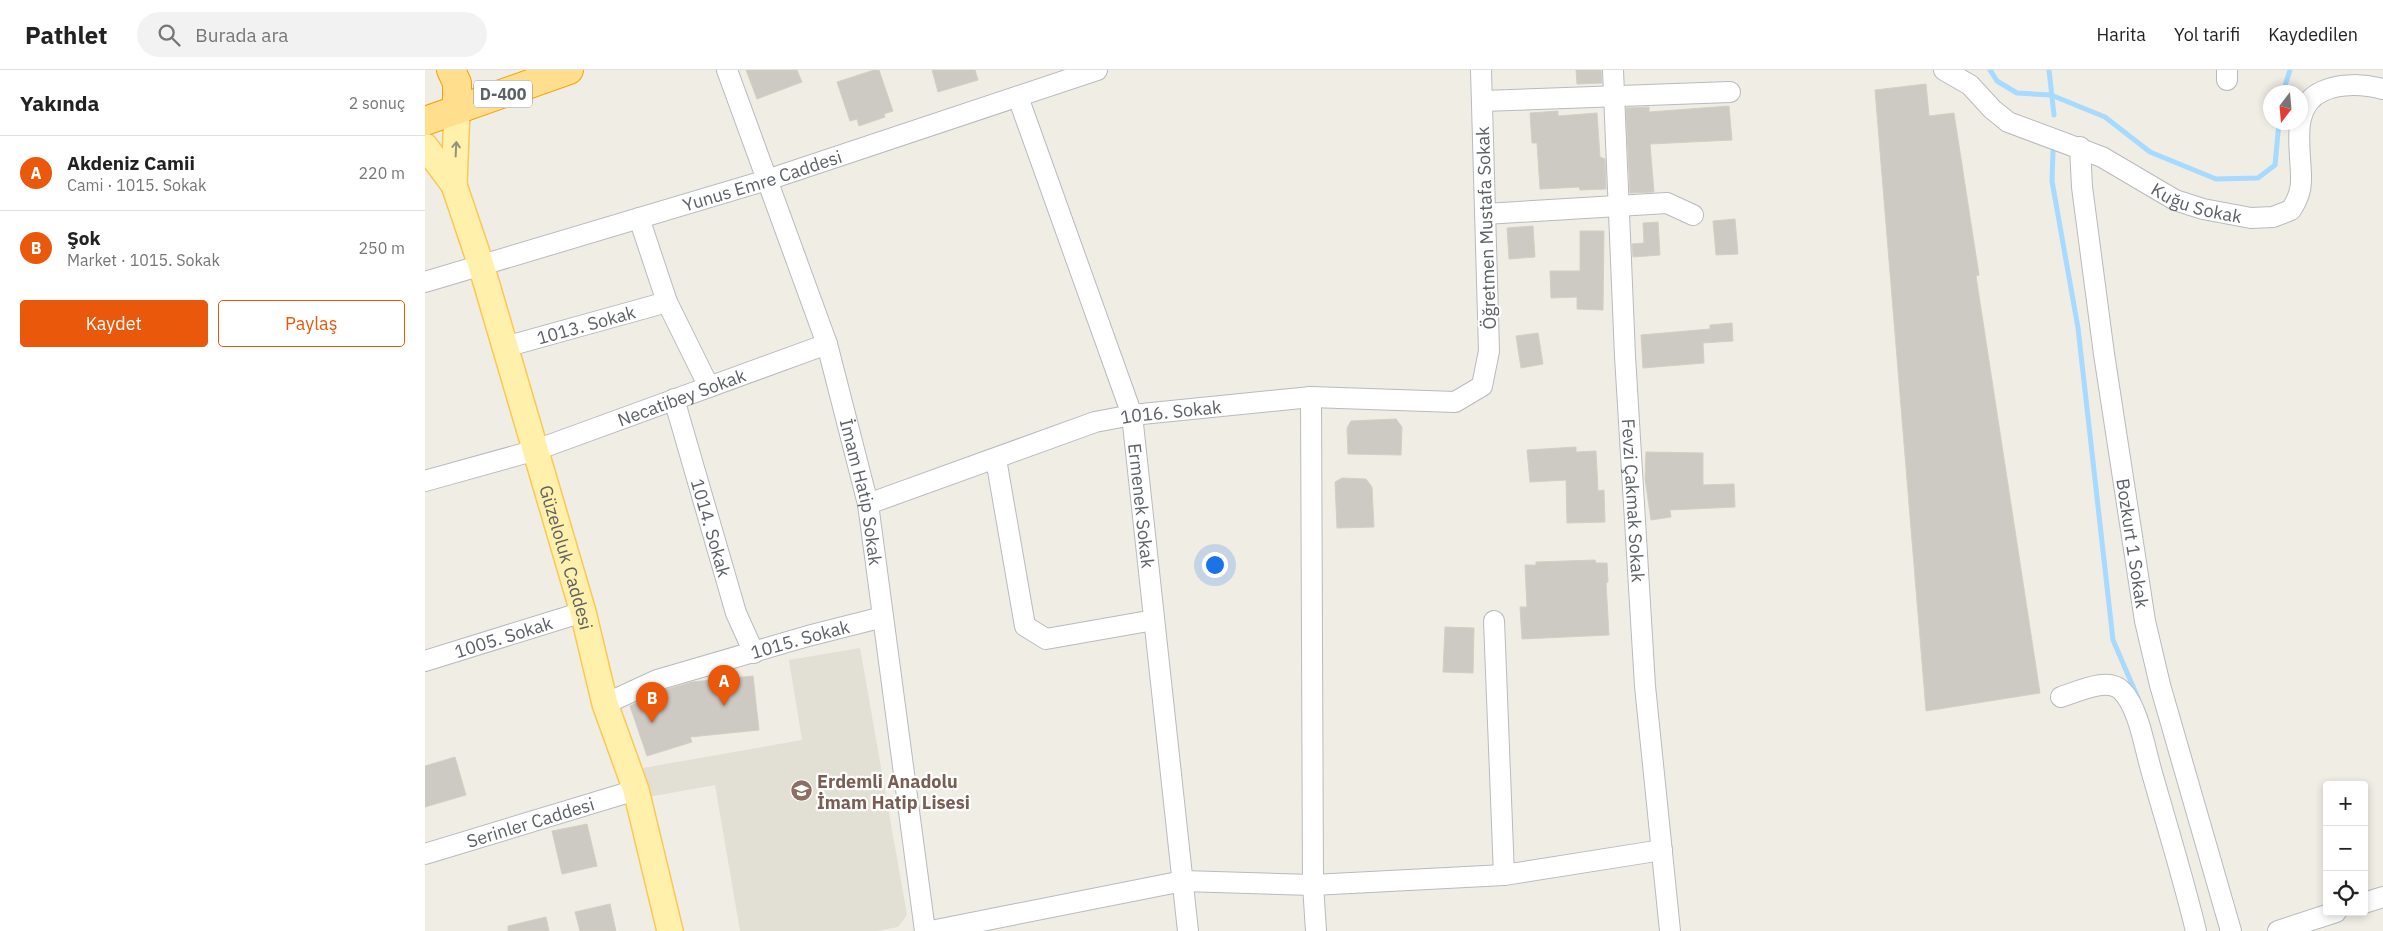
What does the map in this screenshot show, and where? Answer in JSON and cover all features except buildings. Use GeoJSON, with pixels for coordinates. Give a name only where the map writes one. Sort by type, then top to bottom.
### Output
{"type":"FeatureCollection","features":[{"type":"Feature","properties":{"kind":"highway"},"geometry":{"type":"LineString","coordinates":[[451,70],[457,83],[457,110]]}},
{"type":"Feature","properties":{"kind":"highway","name":"D-400"},"geometry":{"type":"LineString","coordinates":[[425,121],[569,70]]}},
{"type":"Feature","properties":{"kind":"main road","name":"Güzeloluk Caddesi"},"geometry":{"type":"LineString","coordinates":[[454,185],[457,110]]}},
{"type":"Feature","properties":{"kind":"main road","name":"Güzeloluk Caddesi"},"geometry":{"type":"LineString","coordinates":[[425,146],[454,185],[481,265],[583,612],[605,704],[636,790],[670,931]]}},
{"type":"Feature","properties":{"kind":"street","name":"İmam Hatip Sokak"},"geometry":{"type":"LineString","coordinates":[[727,70],[827,344],[868,504],[925,931]]}},
{"type":"Feature","properties":{"kind":"street","name":"Yunus Emre Caddesi"},"geometry":{"type":"LineString","coordinates":[[425,282],[767,180],[1097,70]]}},
{"type":"Feature","properties":{"kind":"street","name":"Öğretmen Mustafa Sokak"},"geometry":{"type":"LineString","coordinates":[[1481,70],[1489,351],[1482,386]]}},
{"type":"Feature","properties":{"kind":"street","name":"Fevzi Çakmak Sokak"},"geometry":{"type":"LineString","coordinates":[[1613,70],[1625,356],[1645,686],[1670,931]]}},
{"type":"Feature","properties":{"kind":"street","name":"Kuğu Sokak"},"geometry":{"type":"LineString","coordinates":[[1944,70],[1970,85],[1992,109],[2008,122],[2080,147],[2108,160],[2175,200],[2229,215],[2251,218],[2273,217],[2291,210],[2299,197],[2301,181],[2299,130],[2304,109],[2315,94],[2331,87],[2353,85],[2383,89]]}},
{"type":"Feature","properties":{"kind":"street"},"geometry":{"type":"LineString","coordinates":[[1482,101],[1730,92]]}},
{"type":"Feature","properties":{"kind":"street","name":"Ermenek Sokak"},"geometry":{"type":"LineString","coordinates":[[1018,97],[1131,415],[1188,931]]}},
{"type":"Feature","properties":{"kind":"street","name":"Bozkurt 1 Sokak"},"geometry":{"type":"LineString","coordinates":[[2080,147],[2082,187],[2104,354],[2145,622],[2160,685],[2231,931]]}},
{"type":"Feature","properties":{"kind":"street"},"geometry":{"type":"LineString","coordinates":[[1485,214],[1667,203],[1693,215]]}},
{"type":"Feature","properties":{"kind":"street"},"geometry":{"type":"LineString","coordinates":[[639,218],[667,302],[709,387]]}},
{"type":"Feature","properties":{"kind":"street","name":"1013. Sokak"},"geometry":{"type":"LineString","coordinates":[[505,346],[667,302]]}},
{"type":"Feature","properties":{"kind":"street","name":"Necatibey Sokak"},"geometry":{"type":"LineString","coordinates":[[425,481],[536,450],[827,344]]}},
{"type":"Feature","properties":{"kind":"street","name":"1016. Sokak"},"geometry":{"type":"LineString","coordinates":[[868,504],[1095,422],[1131,415],[1311,397],[1455,402],[1482,386]]}},
{"type":"Feature","properties":{"kind":"street"},"geometry":{"type":"LineString","coordinates":[[1311,397],[1313,885],[1316,931]]}},
{"type":"Feature","properties":{"kind":"street","name":"1014. Sokak"},"geometry":{"type":"LineString","coordinates":[[674,399],[736,613],[754,654]]}},
{"type":"Feature","properties":{"kind":"street"},"geometry":{"type":"LineString","coordinates":[[996,459],[1025,626],[1045,639],[1154,620]]}},
{"type":"Feature","properties":{"kind":"street","name":"1005. Sokak"},"geometry":{"type":"LineString","coordinates":[[425,662],[583,612]]}},
{"type":"Feature","properties":{"kind":"street","name":"1015. Sokak"},"geometry":{"type":"LineString","coordinates":[[605,704],[657,680],[754,654],[808,636],[883,617]]}},
{"type":"Feature","properties":{"kind":"street"},"geometry":{"type":"LineString","coordinates":[[1494,621],[1504,875]]}},
{"type":"Feature","properties":{"kind":"street"},"geometry":{"type":"LineString","coordinates":[[2061,697],[2106,684],[2122,690],[2131,704],[2143,736],[2182,872],[2196,931]]}},
{"type":"Feature","properties":{"kind":"street","name":"Serinler Caddesi"},"geometry":{"type":"LineString","coordinates":[[425,854],[636,790]]}},
{"type":"Feature","properties":{"kind":"street"},"geometry":{"type":"LineString","coordinates":[[931,931],[1183,881],[1313,885],[1504,875],[1662,850]]}},
{"type":"Feature","properties":{"kind":"street"},"geometry":{"type":"LineString","coordinates":[[2368,902],[2383,897]]}},
{"type":"Feature","properties":{"kind":"street"},"geometry":{"type":"LineString","coordinates":[[2278,931],[2324,916]]}},
{"type":"Feature","properties":{"kind":"shaded area","name":"Erdemli Anadolu İmam Hatip Lisesi"},"geometry":{"type":"Polygon","coordinates":[[[860,648],[907,915],[898,927],[876,931],[740,931],[715,785],[648,797],[643,768],[802,740],[789,660],[860,648]]]}},
{"type":"Feature","properties":{"kind":"waterway"},"geometry":{"type":"LineString","coordinates":[[1990,70],[1997,81],[2017,93],[2051,95],[2105,117],[2150,152],[2216,179],[2258,178],[2275,165],[2278,130]]}},
{"type":"Feature","properties":{"kind":"waterway"},"geometry":{"type":"LineString","coordinates":[[2049,70],[2054,115]]}},
{"type":"Feature","properties":{"kind":"waterway"},"geometry":{"type":"LineString","coordinates":[[2285,85],[2290,70]]}},
{"type":"Feature","properties":{"kind":"waterway"},"geometry":{"type":"LineString","coordinates":[[2053,151],[2052,181],[2078,328],[2113,640],[2138,698]]}},
{"type":"Feature","properties":{"kind":"place","name":"Akdeniz Camii"},"geometry":{"type":"Point","coordinates":[724,706]}},
{"type":"Feature","properties":{"kind":"place","name":"Şok"},"geometry":{"type":"Point","coordinates":[652,723]}},
{"type":"Feature","properties":{"kind":"place","name":"Erdemli Anadolu İmam Hatip Lisesi"},"geometry":{"type":"Point","coordinates":[801,791]}}]}
